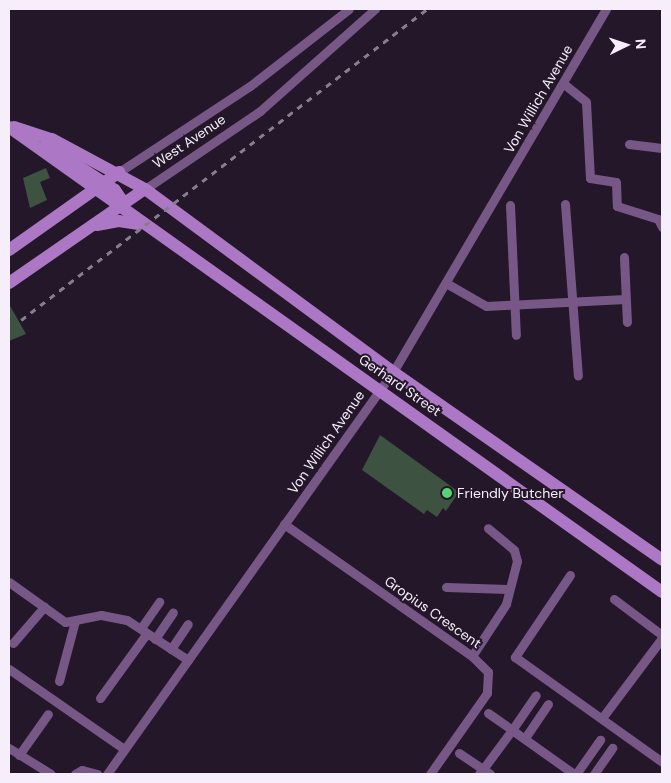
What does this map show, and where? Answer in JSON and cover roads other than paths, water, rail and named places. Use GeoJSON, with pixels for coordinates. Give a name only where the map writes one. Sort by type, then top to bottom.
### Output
{"type":"FeatureCollection","features":[{"type":"Feature","properties":{"kind":"street","name":"West Avenue"},"geometry":{"type":"LineString","coordinates":[[9,250],[119,172],[250,86],[349,9]]}},
{"type":"Feature","properties":{"kind":"street","name":"West Avenue"},"geometry":{"type":"LineString","coordinates":[[9,283],[260,111],[375,9]]}},
{"type":"Feature","properties":{"kind":"street","name":"Von Willich Avenue"},"geometry":{"type":"LineString","coordinates":[[113,772],[124,749],[393,372],[564,84],[605,9]]}},
{"type":"Feature","properties":{"kind":"street"},"geometry":{"type":"LineString","coordinates":[[564,84],[586,102],[590,178],[616,182],[617,206],[658,219],[662,227]]}},
{"type":"Feature","properties":{"kind":"street","name":"Gerhard Street"},"geometry":{"type":"LineString","coordinates":[[9,126],[33,133],[119,172],[145,189],[393,372],[662,560]]}},
{"type":"Feature","properties":{"kind":"street"},"geometry":{"type":"LineString","coordinates":[[9,126],[100,185]]}},
{"type":"Feature","properties":{"kind":"street"},"geometry":{"type":"LineString","coordinates":[[33,133],[49,149],[100,185]]}},
{"type":"Feature","properties":{"kind":"street"},"geometry":{"type":"LineString","coordinates":[[629,144],[662,148]]}},
{"type":"Feature","properties":{"kind":"street","name":"Gerhard Street"},"geometry":{"type":"LineString","coordinates":[[100,185],[118,207],[380,390],[662,592]]}},
{"type":"Feature","properties":{"kind":"street"},"geometry":{"type":"LineString","coordinates":[[565,204],[578,376]]}},
{"type":"Feature","properties":{"kind":"street"},"geometry":{"type":"LineString","coordinates":[[510,205],[516,335]]}},
{"type":"Feature","properties":{"kind":"street"},"geometry":{"type":"LineString","coordinates":[[94,226],[119,221],[146,226]]}},
{"type":"Feature","properties":{"kind":"street"},"geometry":{"type":"LineString","coordinates":[[624,257],[626,322]]}},
{"type":"Feature","properties":{"kind":"street"},"geometry":{"type":"LineString","coordinates":[[446,283],[482,305],[626,299]]}},
{"type":"Feature","properties":{"kind":"street","name":"Gropius Crescent"},"geometry":{"type":"LineString","coordinates":[[284,524],[472,656],[488,672],[487,693],[430,774]]}},
{"type":"Feature","properties":{"kind":"street"},"geometry":{"type":"LineString","coordinates":[[472,656],[506,604],[507,590],[517,556],[488,528]]}},
{"type":"Feature","properties":{"kind":"street"},"geometry":{"type":"LineString","coordinates":[[570,575],[514,655],[662,762]]}},
{"type":"Feature","properties":{"kind":"street"},"geometry":{"type":"LineString","coordinates":[[9,582],[65,622],[106,615],[144,630],[188,660]]}},
{"type":"Feature","properties":{"kind":"street"},"geometry":{"type":"LineString","coordinates":[[446,587],[507,590]]}},
{"type":"Feature","properties":{"kind":"street"},"geometry":{"type":"LineString","coordinates":[[602,718],[662,637],[614,599]]}},
{"type":"Feature","properties":{"kind":"street"},"geometry":{"type":"LineString","coordinates":[[100,698],[144,630],[158,602]]}},
{"type":"Feature","properties":{"kind":"street"},"geometry":{"type":"LineString","coordinates":[[13,643],[44,607]]}},
{"type":"Feature","properties":{"kind":"street"},"geometry":{"type":"LineString","coordinates":[[155,638],[173,612]]}},
{"type":"Feature","properties":{"kind":"street"},"geometry":{"type":"LineString","coordinates":[[59,682],[75,621]]}},
{"type":"Feature","properties":{"kind":"street"},"geometry":{"type":"LineString","coordinates":[[171,649],[188,624]]}},
{"type":"Feature","properties":{"kind":"street"},"geometry":{"type":"LineString","coordinates":[[9,668],[124,749]]}},
{"type":"Feature","properties":{"kind":"street"},"geometry":{"type":"LineString","coordinates":[[459,753],[484,772],[536,695]]}},
{"type":"Feature","properties":{"kind":"street"},"geometry":{"type":"LineString","coordinates":[[525,738],[548,704]]}},
{"type":"Feature","properties":{"kind":"street"},"geometry":{"type":"LineString","coordinates":[[488,713],[525,738],[560,770],[574,774],[600,740]]}},
{"type":"Feature","properties":{"kind":"street"},"geometry":{"type":"LineString","coordinates":[[20,755],[48,714]]}},
{"type":"Feature","properties":{"kind":"street"},"geometry":{"type":"LineString","coordinates":[[9,748],[50,774]]}},
{"type":"Feature","properties":{"kind":"street"},"geometry":{"type":"LineString","coordinates":[[594,774],[612,748]]}},
{"type":"Feature","properties":{"kind":"street"},"geometry":{"type":"LineString","coordinates":[[75,774],[82,770],[97,774]]}},
{"type":"Feature","properties":{"kind":"railway"},"geometry":{"type":"LineString","coordinates":[[21,320],[427,9]]}},
{"type":"Feature","properties":{"kind":"place","name":"Friendly Butcher"},"geometry":{"type":"Point","coordinates":[447,493]}}]}
